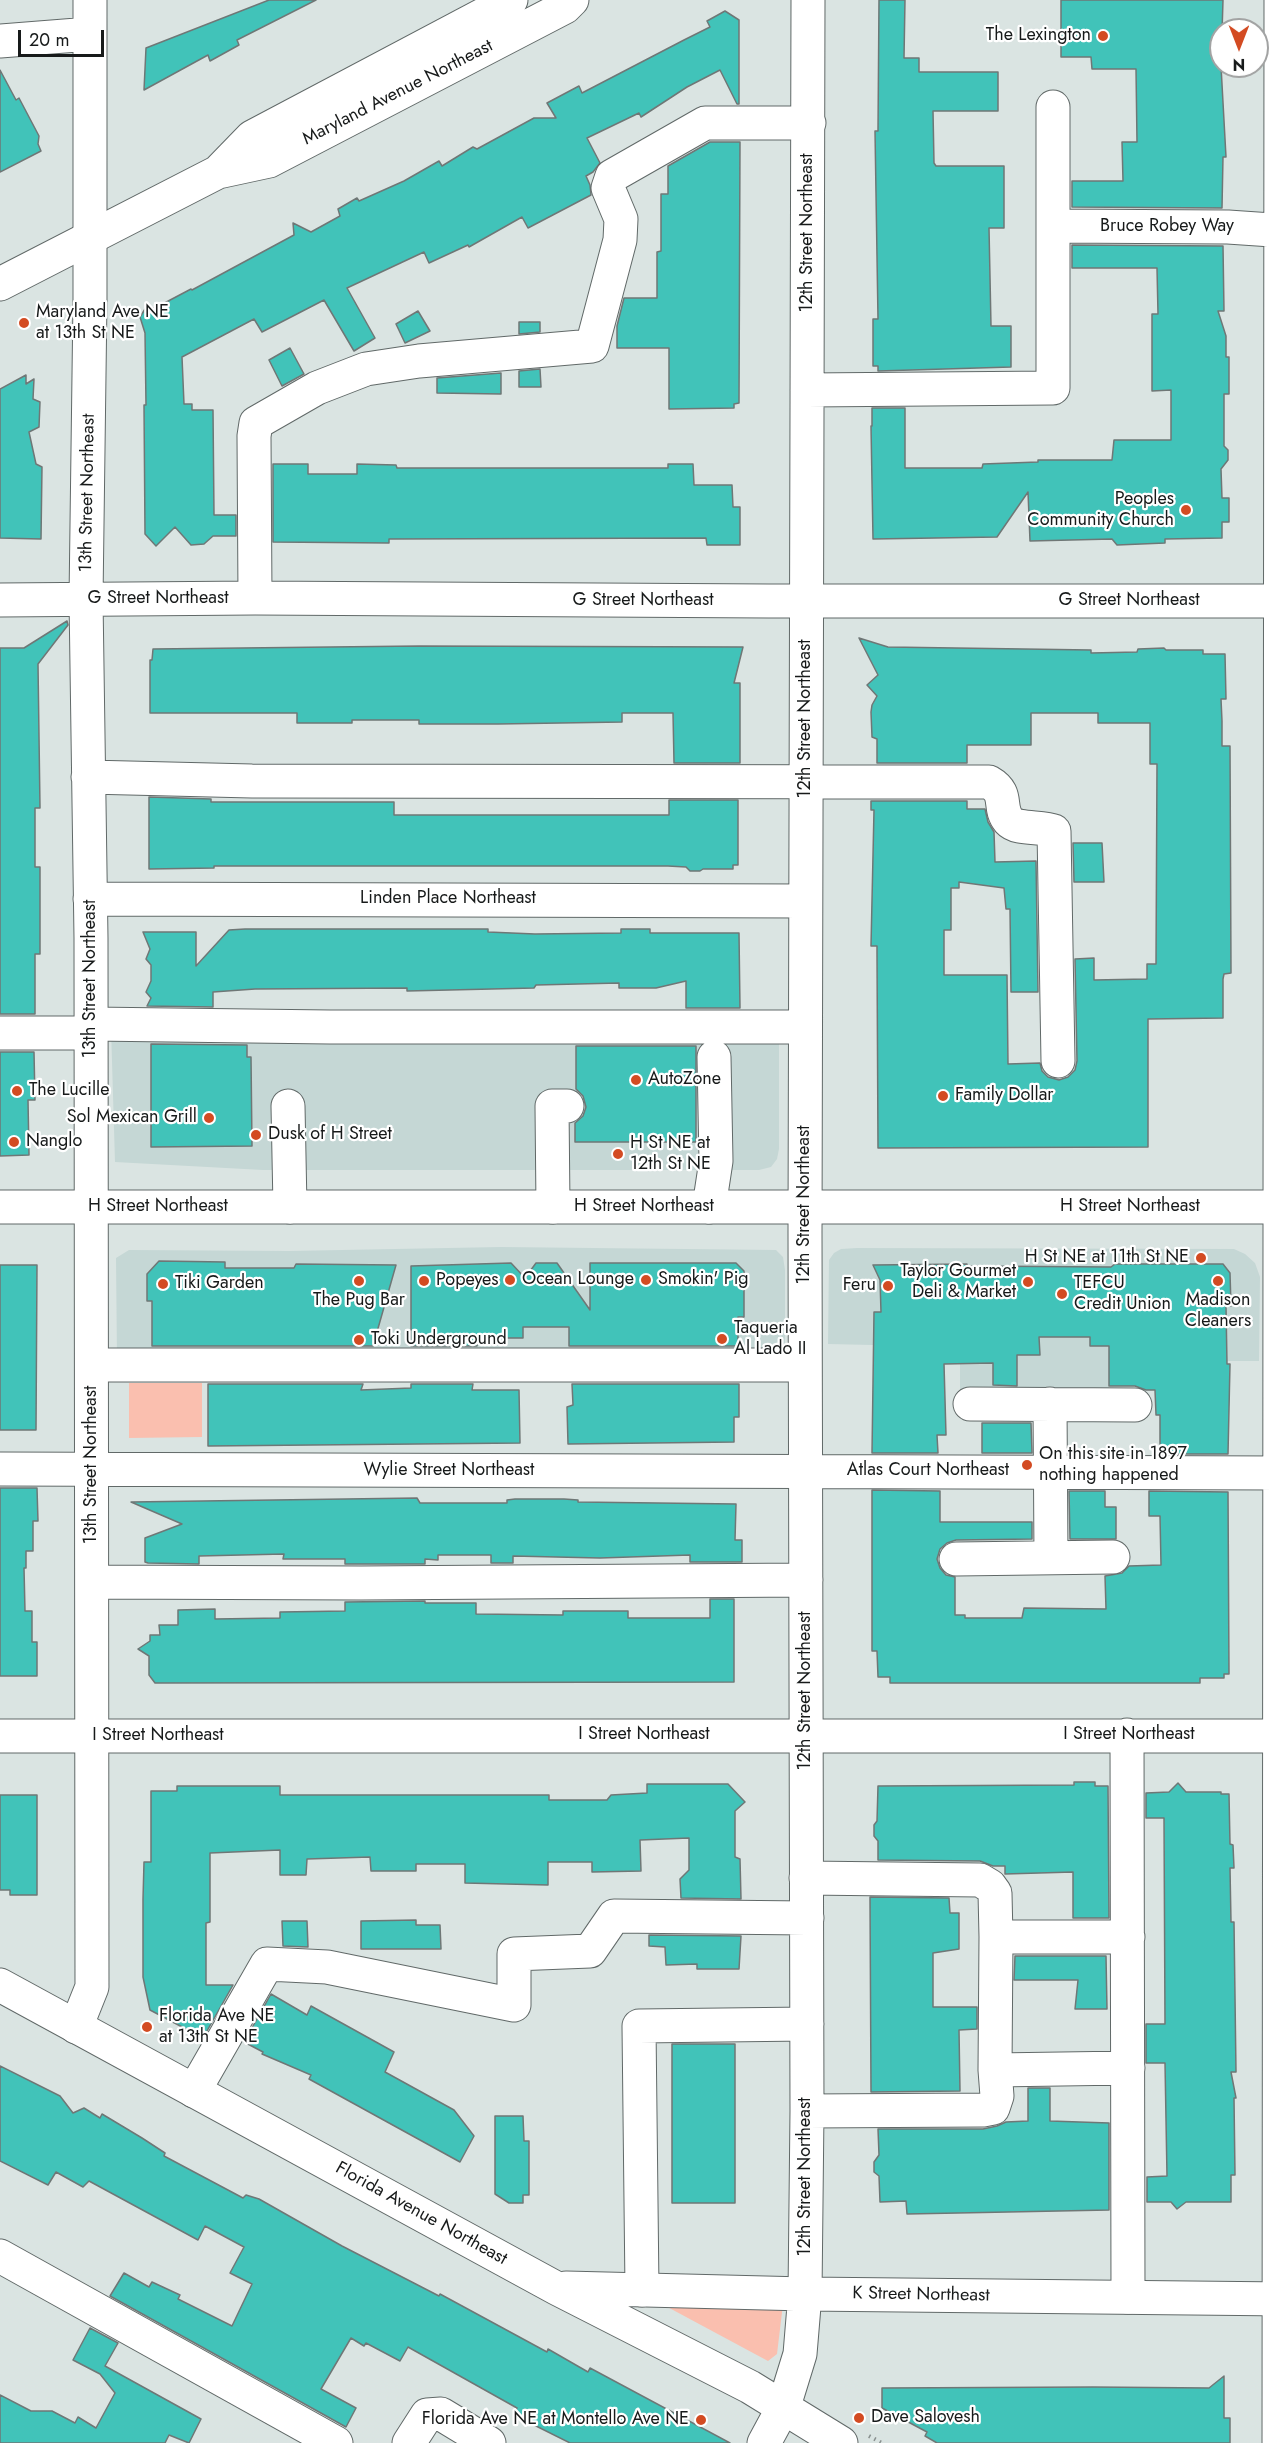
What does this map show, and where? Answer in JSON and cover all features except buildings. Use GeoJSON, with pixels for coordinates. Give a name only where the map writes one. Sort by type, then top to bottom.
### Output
{"type":"FeatureCollection","features":[{"type":"Feature","properties":{"kind":"street","name":"13th Street Northeast"},"geometry":{"type":"LineString","coordinates":[[76,2027],[92,1987],[91,1029],[86,599],[90,0]]}},
{"type":"Feature","properties":{"kind":"street","name":"Maryland Avenue Northeast"},"geometry":{"type":"LineString","coordinates":[[218,172],[252,137],[511,0]]}},
{"type":"Feature","properties":{"kind":"street","name":"Maryland Avenue Northeast"},"geometry":{"type":"LineString","coordinates":[[0,284],[218,172],[269,160],[565,7],[572,0]]}},
{"type":"Feature","properties":{"kind":"street","name":"12th Street Northeast"},"geometry":{"type":"LineString","coordinates":[[764,2443],[784,2406],[800,2354],[805,2294],[807,1918],[805,781],[808,0]]}},
{"type":"Feature","properties":{"kind":"street"},"geometry":{"type":"LineString","coordinates":[[1279,2443],[1284,2299],[1284,1736],[1280,1473],[1283,1207],[1283,2]]}},
{"type":"Feature","properties":{"kind":"street"},"geometry":{"type":"LineString","coordinates":[[0,41],[90,34]]}},
{"type":"Feature","properties":{"kind":"street"},"geometry":{"type":"LineString","coordinates":[[807,390],[1053,388],[1053,107]]}},
{"type":"Feature","properties":{"kind":"street"},"geometry":{"type":"LineString","coordinates":[[255,598],[254,436],[256,423],[317,388],[366,369],[419,361],[592,346],[620,240],[621,219],[608,188],[612,176],[705,123],[809,123]]}},
{"type":"Feature","properties":{"kind":"street","name":"Bruce Robey Way"},"geometry":{"type":"LineString","coordinates":[[1053,226],[1228,227],[1284,231]]}},
{"type":"Feature","properties":{"kind":"street","name":"G Street Northeast"},"geometry":{"type":"LineString","coordinates":[[0,600],[255,598],[806,602],[1284,601]]}},
{"type":"Feature","properties":{"kind":"street"},"geometry":{"type":"LineString","coordinates":[[88,777],[252,781],[989,782],[1001,790],[1008,821],[1015,825],[1047,828],[1054,831],[1058,1061]]}},
{"type":"Feature","properties":{"kind":"street","name":"Linden Place Northeast"},"geometry":{"type":"LineString","coordinates":[[90,899],[805,901]]}},
{"type":"Feature","properties":{"kind":"street"},"geometry":{"type":"LineString","coordinates":[[0,1033],[91,1029],[330,1027],[805,1027]]}},
{"type":"Feature","properties":{"kind":"street"},"geometry":{"type":"LineString","coordinates":[[709,1207],[716,1161],[714,1057]]}},
{"type":"Feature","properties":{"kind":"street"},"geometry":{"type":"LineString","coordinates":[[288,1106],[290,1207]]}},
{"type":"Feature","properties":{"kind":"street"},"geometry":{"type":"LineString","coordinates":[[553,1207],[552,1106],[567,1106]]}},
{"type":"Feature","properties":{"kind":"street","name":"H Street Northeast"},"geometry":{"type":"LineString","coordinates":[[0,1207],[1283,1207]]}},
{"type":"Feature","properties":{"kind":"street"},"geometry":{"type":"LineString","coordinates":[[92,1365],[805,1365]]}},
{"type":"Feature","properties":{"kind":"street"},"geometry":{"type":"LineString","coordinates":[[970,1404],[1135,1405]]}},
{"type":"Feature","properties":{"kind":"street"},"geometry":{"type":"LineString","coordinates":[[1050,1404],[1051,1558]]}},
{"type":"Feature","properties":{"kind":"street","name":"Wylie Street Northeast"},"geometry":{"type":"LineString","coordinates":[[0,1469],[806,1473]]}},
{"type":"Feature","properties":{"kind":"street","name":"Atlas Court Northeast"},"geometry":{"type":"LineString","coordinates":[[806,1473],[1050,1471],[1280,1473]]}},
{"type":"Feature","properties":{"kind":"street"},"geometry":{"type":"LineString","coordinates":[[956,1558],[1113,1557]]}},
{"type":"Feature","properties":{"kind":"street"},"geometry":{"type":"LineString","coordinates":[[92,1582],[806,1580]]}},
{"type":"Feature","properties":{"kind":"street"},"geometry":{"type":"LineString","coordinates":[[1127,1735],[1128,2297]]}},
{"type":"Feature","properties":{"kind":"street","name":"I Street Northeast"},"geometry":{"type":"LineString","coordinates":[[0,1736],[1284,1736]]}},
{"type":"Feature","properties":{"kind":"street"},"geometry":{"type":"LineString","coordinates":[[806,1878],[980,1880],[990,1886],[995,1893],[997,2096],[993,2108],[982,2110],[807,2110]]}},
{"type":"Feature","properties":{"kind":"street"},"geometry":{"type":"LineString","coordinates":[[194,2091],[267,1964],[327,1967],[514,2005],[514,1954],[590,1951],[614,1916],[807,1918]]}},
{"type":"Feature","properties":{"kind":"street"},"geometry":{"type":"LineString","coordinates":[[996,1937],[1128,1937]]}},
{"type":"Feature","properties":{"kind":"street","name":"Florida Avenue Northeast"},"geometry":{"type":"LineString","coordinates":[[0,1985],[556,2288],[784,2406],[842,2443]]}},
{"type":"Feature","properties":{"kind":"street"},"geometry":{"type":"LineString","coordinates":[[642,2290],[639,2026],[807,2024]]}},
{"type":"Feature","properties":{"kind":"street"},"geometry":{"type":"LineString","coordinates":[[995,2070],[1128,2067]]}},
{"type":"Feature","properties":{"kind":"street"},"geometry":{"type":"LineString","coordinates":[[0,2256],[336,2443]]}},
{"type":"Feature","properties":{"kind":"street","name":"K Street Northeast"},"geometry":{"type":"LineString","coordinates":[[556,2288],[805,2294],[1284,2299]]}},
{"type":"Feature","properties":{"kind":"street"},"geometry":{"type":"LineString","coordinates":[[409,2443],[427,2415],[441,2414],[489,2443]]}},
{"type":"Feature","properties":{"kind":"shaded area"},"geometry":{"type":"Polygon","coordinates":[[[111,1028],[779,1029],[779,1149],[777,1159],[771,1167],[759,1170],[263,1170],[115,1162],[111,1028]]]}},
{"type":"Feature","properties":{"kind":"shaded area"},"geometry":{"type":"Polygon","coordinates":[[[501,1247],[776,1250],[783,1257],[785,1270],[785,1361],[117,1359],[116,1258],[129,1250],[289,1251],[501,1247]]]}},
{"type":"Feature","properties":{"kind":"shaded area"},"geometry":{"type":"Polygon","coordinates":[[[841,1249],[1234,1249],[1245,1254],[1255,1263],[1260,1277],[1259,1361],[1110,1361],[1109,1390],[960,1391],[960,1347],[828,1344],[829,1260],[841,1249]]]}},
{"type":"Feature","properties":{"kind":"shaded area"},"geometry":{"type":"Polygon","coordinates":[[[129,1383],[202,1383],[202,1437],[129,1438],[129,1383]]]}},
{"type":"Feature","properties":{"kind":"shaded area"},"geometry":{"type":"Polygon","coordinates":[[[660,2303],[783,2304],[777,2354],[768,2361],[660,2303]]]}},
{"type":"Feature","properties":{"kind":"place","name":"The Lexington"},"geometry":{"type":"Point","coordinates":[1103,36]}},
{"type":"Feature","properties":{"kind":"place","name":"Maryland Ave NE at 13th St NE"},"geometry":{"type":"Point","coordinates":[24,323]}},
{"type":"Feature","properties":{"kind":"place","name":"Peoples Community Church"},"geometry":{"type":"Point","coordinates":[1186,510]}},
{"type":"Feature","properties":{"kind":"place","name":"AutoZone"},"geometry":{"type":"Point","coordinates":[636,1080]}},
{"type":"Feature","properties":{"kind":"place","name":"The Lucille"},"geometry":{"type":"Point","coordinates":[17,1091]}},
{"type":"Feature","properties":{"kind":"place","name":"Family Dollar"},"geometry":{"type":"Point","coordinates":[943,1096]}},
{"type":"Feature","properties":{"kind":"place","name":"Sol Mexican Grill"},"geometry":{"type":"Point","coordinates":[209,1118]}},
{"type":"Feature","properties":{"kind":"place","name":"Dusk of H Street"},"geometry":{"type":"Point","coordinates":[256,1135]}},
{"type":"Feature","properties":{"kind":"place","name":"Nanglo"},"geometry":{"type":"Point","coordinates":[14,1142]}},
{"type":"Feature","properties":{"kind":"place","name":"H St NE at 12th St NE"},"geometry":{"type":"Point","coordinates":[618,1154]}},
{"type":"Feature","properties":{"kind":"place","name":"H St NE at 11th St NE"},"geometry":{"type":"Point","coordinates":[1201,1258]}},
{"type":"Feature","properties":{"kind":"place","name":"Ocean Lounge"},"geometry":{"type":"Point","coordinates":[510,1280]}},
{"type":"Feature","properties":{"kind":"place","name":"Smokin' Pig"},"geometry":{"type":"Point","coordinates":[646,1280]}},
{"type":"Feature","properties":{"kind":"place","name":"The Pug Bar"},"geometry":{"type":"Point","coordinates":[359,1281]}},
{"type":"Feature","properties":{"kind":"place","name":"Popeyes"},"geometry":{"type":"Point","coordinates":[424,1281]}},
{"type":"Feature","properties":{"kind":"place","name":"Madison Cleaners"},"geometry":{"type":"Point","coordinates":[1218,1281]}},
{"type":"Feature","properties":{"kind":"place","name":"Taylor Gourmet Deli & Market"},"geometry":{"type":"Point","coordinates":[1028,1282]}},
{"type":"Feature","properties":{"kind":"place","name":"Tiki Garden"},"geometry":{"type":"Point","coordinates":[163,1284]}},
{"type":"Feature","properties":{"kind":"place","name":"Feru"},"geometry":{"type":"Point","coordinates":[888,1286]}},
{"type":"Feature","properties":{"kind":"place","name":"TEFCU Credit Union"},"geometry":{"type":"Point","coordinates":[1062,1294]}},
{"type":"Feature","properties":{"kind":"place","name":"Taqueria Al Lado II"},"geometry":{"type":"Point","coordinates":[722,1339]}},
{"type":"Feature","properties":{"kind":"place","name":"Toki Underground"},"geometry":{"type":"Point","coordinates":[359,1340]}},
{"type":"Feature","properties":{"kind":"place","name":"On this site in 1897 nothing happened"},"geometry":{"type":"Point","coordinates":[1027,1465]}},
{"type":"Feature","properties":{"kind":"place","name":"Florida Ave NE at 13th St NE"},"geometry":{"type":"Point","coordinates":[147,2027]}},
{"type":"Feature","properties":{"kind":"place","name":"Dave Salovesh"},"geometry":{"type":"Point","coordinates":[859,2418]}},
{"type":"Feature","properties":{"kind":"place","name":"Florida Ave NE at Montello Ave NE"},"geometry":{"type":"Point","coordinates":[701,2420]}}]}
